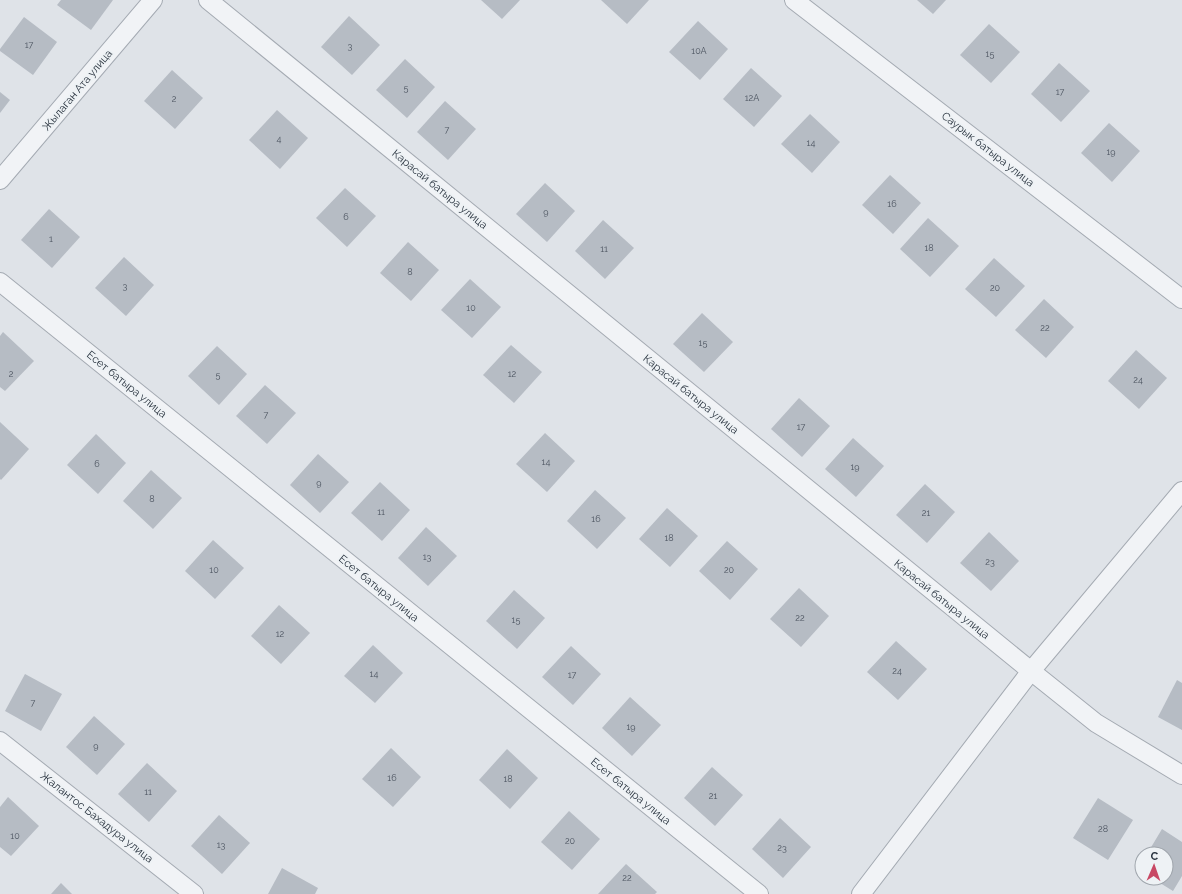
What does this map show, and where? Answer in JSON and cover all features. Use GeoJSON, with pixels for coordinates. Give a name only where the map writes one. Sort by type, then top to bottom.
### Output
{"type":"FeatureCollection","features":[{"type":"Feature","properties":{"kind":"street","name":"Жылаган Ата улица"},"geometry":{"type":"LineString","coordinates":[[0,180],[153,0]]}},
{"type":"Feature","properties":{"kind":"street","name":"Карасай батыра улица"},"geometry":{"type":"LineString","coordinates":[[208,0],[1030,671],[1096,723],[1182,775]]}},
{"type":"Feature","properties":{"kind":"street","name":"Саурык батыра улица"},"geometry":{"type":"LineString","coordinates":[[794,0],[1182,299]]}},
{"type":"Feature","properties":{"kind":"street","name":"Есет батыра улица"},"geometry":{"type":"LineString","coordinates":[[0,282],[759,894]]}},
{"type":"Feature","properties":{"kind":"street"},"geometry":{"type":"LineString","coordinates":[[861,894],[1030,671],[1182,491]]}},
{"type":"Feature","properties":{"kind":"street","name":"Жалантос Бахадура улица"},"geometry":{"type":"LineString","coordinates":[[0,741],[194,894]]}},
{"type":"Feature","properties":{"kind":"building"},"geometry":{"type":"Polygon","coordinates":[[[61,0],[113,0],[91,30],[57,5],[61,0]]]}},
{"type":"Feature","properties":{"kind":"building"},"geometry":{"type":"Polygon","coordinates":[[[481,0],[520,0],[502,19],[481,0]]]}},
{"type":"Feature","properties":{"kind":"building"},"geometry":{"type":"Polygon","coordinates":[[[601,0],[649,0],[627,24],[601,0]]]}},
{"type":"Feature","properties":{"kind":"building"},"geometry":{"type":"Polygon","coordinates":[[[917,0],[946,0],[933,14],[917,0]]]}},
{"type":"Feature","properties":{"kind":"building"},"geometry":{"type":"Polygon","coordinates":[[[349,16],[380,45],[352,75],[321,47],[349,16]]]}},
{"type":"Feature","properties":{"kind":"building"},"geometry":{"type":"Polygon","coordinates":[[[24,17],[57,42],[33,75],[0,51],[24,17]]]}},
{"type":"Feature","properties":{"kind":"building"},"geometry":{"type":"Polygon","coordinates":[[[698,21],[728,49],[700,80],[669,52],[698,21]]]}},
{"type":"Feature","properties":{"kind":"building"},"geometry":{"type":"Polygon","coordinates":[[[989,24],[1020,52],[991,83],[960,55],[989,24]]]}},
{"type":"Feature","properties":{"kind":"building"},"geometry":{"type":"Polygon","coordinates":[[[405,59],[435,87],[407,118],[376,90],[405,59]]]}},
{"type":"Feature","properties":{"kind":"building"},"geometry":{"type":"Polygon","coordinates":[[[1059,63],[1090,91],[1061,122],[1031,94],[1059,63]]]}},
{"type":"Feature","properties":{"kind":"building"},"geometry":{"type":"Polygon","coordinates":[[[751,68],[782,96],[754,127],[723,99],[751,68]]]}},
{"type":"Feature","properties":{"kind":"building"},"geometry":{"type":"Polygon","coordinates":[[[172,70],[203,98],[175,129],[144,101],[172,70]]]}},
{"type":"Feature","properties":{"kind":"building"},"geometry":{"type":"Polygon","coordinates":[[[0,92],[10,100],[0,113],[0,92]]]}},
{"type":"Feature","properties":{"kind":"building"},"geometry":{"type":"Polygon","coordinates":[[[445,101],[476,129],[448,160],[417,132],[445,101]]]}},
{"type":"Feature","properties":{"kind":"building"},"geometry":{"type":"Polygon","coordinates":[[[277,110],[308,138],[280,169],[249,140],[277,110]]]}},
{"type":"Feature","properties":{"kind":"building"},"geometry":{"type":"Polygon","coordinates":[[[810,114],[840,142],[812,173],[781,144],[810,114]]]}},
{"type":"Feature","properties":{"kind":"building"},"geometry":{"type":"Polygon","coordinates":[[[1109,123],[1140,151],[1112,182],[1081,153],[1109,123]]]}},
{"type":"Feature","properties":{"kind":"building"},"geometry":{"type":"Polygon","coordinates":[[[890,175],[921,203],[893,234],[862,205],[890,175]]]}},
{"type":"Feature","properties":{"kind":"building"},"geometry":{"type":"Polygon","coordinates":[[[545,183],[575,211],[547,242],[516,214],[545,183]]]}},
{"type":"Feature","properties":{"kind":"building"},"geometry":{"type":"Polygon","coordinates":[[[345,188],[376,216],[347,247],[316,218],[345,188]]]}},
{"type":"Feature","properties":{"kind":"building"},"geometry":{"type":"Polygon","coordinates":[[[49,209],[80,237],[52,268],[21,240],[49,209]]]}},
{"type":"Feature","properties":{"kind":"building"},"geometry":{"type":"Polygon","coordinates":[[[928,218],[959,246],[930,277],[900,249],[928,218]]]}},
{"type":"Feature","properties":{"kind":"building"},"geometry":{"type":"Polygon","coordinates":[[[603,220],[634,248],[605,279],[575,251],[603,220]]]}},
{"type":"Feature","properties":{"kind":"building"},"geometry":{"type":"Polygon","coordinates":[[[408,242],[439,270],[411,301],[380,273],[408,242]]]}},
{"type":"Feature","properties":{"kind":"building"},"geometry":{"type":"Polygon","coordinates":[[[124,257],[154,285],[126,316],[95,288],[124,257]]]}},
{"type":"Feature","properties":{"kind":"building"},"geometry":{"type":"Polygon","coordinates":[[[994,258],[1025,286],[996,317],[965,289],[994,258]]]}},
{"type":"Feature","properties":{"kind":"building"},"geometry":{"type":"Polygon","coordinates":[[[470,279],[501,307],[472,338],[441,310],[470,279]]]}},
{"type":"Feature","properties":{"kind":"building"},"geometry":{"type":"Polygon","coordinates":[[[1044,299],[1074,327],[1046,358],[1015,330],[1044,299]]]}},
{"type":"Feature","properties":{"kind":"building"},"geometry":{"type":"Polygon","coordinates":[[[702,313],[733,342],[704,372],[673,344],[702,313]]]}},
{"type":"Feature","properties":{"kind":"building"},"geometry":{"type":"Polygon","coordinates":[[[3,332],[34,361],[5,391],[0,387],[0,336],[3,332]]]}},
{"type":"Feature","properties":{"kind":"building"},"geometry":{"type":"Polygon","coordinates":[[[511,345],[542,372],[514,403],[483,375],[511,345]]]}},
{"type":"Feature","properties":{"kind":"building"},"geometry":{"type":"Polygon","coordinates":[[[217,346],[247,374],[219,405],[188,376],[217,346]]]}},
{"type":"Feature","properties":{"kind":"building"},"geometry":{"type":"Polygon","coordinates":[[[1136,350],[1167,378],[1139,409],[1108,381],[1136,350]]]}},
{"type":"Feature","properties":{"kind":"building"},"geometry":{"type":"Polygon","coordinates":[[[265,385],[296,413],[267,444],[236,416],[265,385]]]}},
{"type":"Feature","properties":{"kind":"building"},"geometry":{"type":"Polygon","coordinates":[[[799,398],[830,426],[802,457],[771,429],[799,398]]]}},
{"type":"Feature","properties":{"kind":"building"},"geometry":{"type":"Polygon","coordinates":[[[0,422],[29,449],[1,480],[0,479],[0,422]]]}},
{"type":"Feature","properties":{"kind":"building"},"geometry":{"type":"Polygon","coordinates":[[[545,433],[575,461],[547,492],[516,464],[545,433]]]}},
{"type":"Feature","properties":{"kind":"building"},"geometry":{"type":"Polygon","coordinates":[[[96,434],[126,463],[98,494],[67,465],[96,434]]]}},
{"type":"Feature","properties":{"kind":"building"},"geometry":{"type":"Polygon","coordinates":[[[853,438],[884,466],[856,497],[825,469],[853,438]]]}},
{"type":"Feature","properties":{"kind":"building"},"geometry":{"type":"Polygon","coordinates":[[[318,454],[349,482],[320,513],[290,485],[318,454]]]}},
{"type":"Feature","properties":{"kind":"building"},"geometry":{"type":"Polygon","coordinates":[[[151,470],[182,498],[153,529],[123,501],[151,470]]]}},
{"type":"Feature","properties":{"kind":"building"},"geometry":{"type":"Polygon","coordinates":[[[380,482],[410,510],[382,541],[351,513],[380,482]]]}},
{"type":"Feature","properties":{"kind":"building"},"geometry":{"type":"Polygon","coordinates":[[[925,484],[955,512],[927,543],[896,515],[925,484]]]}},
{"type":"Feature","properties":{"kind":"building"},"geometry":{"type":"Polygon","coordinates":[[[595,490],[626,518],[597,549],[567,521],[595,490]]]}},
{"type":"Feature","properties":{"kind":"building"},"geometry":{"type":"Polygon","coordinates":[[[667,508],[698,536],[670,567],[639,539],[667,508]]]}},
{"type":"Feature","properties":{"kind":"building"},"geometry":{"type":"Polygon","coordinates":[[[426,527],[457,556],[428,586],[398,558],[426,527]]]}},
{"type":"Feature","properties":{"kind":"building"},"geometry":{"type":"Polygon","coordinates":[[[989,532],[1019,561],[991,591],[960,563],[989,532]]]}},
{"type":"Feature","properties":{"kind":"building"},"geometry":{"type":"Polygon","coordinates":[[[213,540],[244,568],[215,599],[185,571],[213,540]]]}},
{"type":"Feature","properties":{"kind":"building"},"geometry":{"type":"Polygon","coordinates":[[[727,541],[758,569],[730,600],[699,571],[727,541]]]}},
{"type":"Feature","properties":{"kind":"building"},"geometry":{"type":"Polygon","coordinates":[[[799,588],[829,616],[801,647],[770,619],[799,588]]]}},
{"type":"Feature","properties":{"kind":"building"},"geometry":{"type":"Polygon","coordinates":[[[514,590],[545,618],[517,649],[486,621],[514,590]]]}},
{"type":"Feature","properties":{"kind":"building"},"geometry":{"type":"Polygon","coordinates":[[[279,605],[310,633],[281,664],[251,636],[279,605]]]}},
{"type":"Feature","properties":{"kind":"building"},"geometry":{"type":"Polygon","coordinates":[[[896,641],[927,669],[898,700],[867,672],[896,641]]]}},
{"type":"Feature","properties":{"kind":"building"},"geometry":{"type":"Polygon","coordinates":[[[373,645],[403,673],[375,703],[344,676],[373,645]]]}},
{"type":"Feature","properties":{"kind":"building"},"geometry":{"type":"Polygon","coordinates":[[[571,646],[601,674],[573,705],[542,677],[571,646]]]}},
{"type":"Feature","properties":{"kind":"building"},"geometry":{"type":"Polygon","coordinates":[[[25,674],[62,694],[41,731],[5,711],[25,674]]]}},
{"type":"Feature","properties":{"kind":"building"},"geometry":{"type":"Polygon","coordinates":[[[1177,680],[1182,683],[1182,730],[1158,717],[1177,680]]]}},
{"type":"Feature","properties":{"kind":"building"},"geometry":{"type":"Polygon","coordinates":[[[630,697],[661,725],[632,756],[602,728],[630,697]]]}},
{"type":"Feature","properties":{"kind":"building"},"geometry":{"type":"Polygon","coordinates":[[[94,716],[125,744],[97,775],[66,747],[94,716]]]}},
{"type":"Feature","properties":{"kind":"building"},"geometry":{"type":"Polygon","coordinates":[[[391,748],[421,777],[393,807],[362,779],[391,748]]]}},
{"type":"Feature","properties":{"kind":"building"},"geometry":{"type":"Polygon","coordinates":[[[507,749],[538,778],[510,809],[479,780],[507,749]]]}},
{"type":"Feature","properties":{"kind":"building"},"geometry":{"type":"Polygon","coordinates":[[[147,763],[177,791],[149,822],[118,794],[147,763]]]}},
{"type":"Feature","properties":{"kind":"building"},"geometry":{"type":"Polygon","coordinates":[[[712,767],[743,795],[715,826],[684,798],[712,767]]]}},
{"type":"Feature","properties":{"kind":"building"},"geometry":{"type":"Polygon","coordinates":[[[8,797],[39,826],[11,856],[0,847],[0,807],[8,797]]]}},
{"type":"Feature","properties":{"kind":"building"},"geometry":{"type":"Polygon","coordinates":[[[1098,798],[1133,820],[1108,860],[1073,838],[1098,798]]]}},
{"type":"Feature","properties":{"kind":"building"},"geometry":{"type":"Polygon","coordinates":[[[569,811],[600,839],[572,870],[541,842],[569,811]]]}},
{"type":"Feature","properties":{"kind":"building"},"geometry":{"type":"Polygon","coordinates":[[[219,815],[250,843],[222,874],[191,846],[219,815]]]}},
{"type":"Feature","properties":{"kind":"building"},"geometry":{"type":"Polygon","coordinates":[[[780,818],[811,847],[783,878],[752,849],[780,818]]]}},
{"type":"Feature","properties":{"kind":"building"},"geometry":{"type":"Polygon","coordinates":[[[1162,829],[1182,842],[1182,876],[1173,891],[1165,886],[1174,886],[1174,846],[1152,846],[1162,829]]]}},
{"type":"Feature","properties":{"kind":"building"},"geometry":{"type":"Polygon","coordinates":[[[626,864],[657,892],[655,894],[598,894],[626,864]]]}},
{"type":"Feature","properties":{"kind":"building"},"geometry":{"type":"Polygon","coordinates":[[[282,868],[318,888],[315,894],[268,894],[282,868]]]}},
{"type":"Feature","properties":{"kind":"building"},"geometry":{"type":"Polygon","coordinates":[[[61,883],[72,894],[51,894],[61,883]]]}}]}
